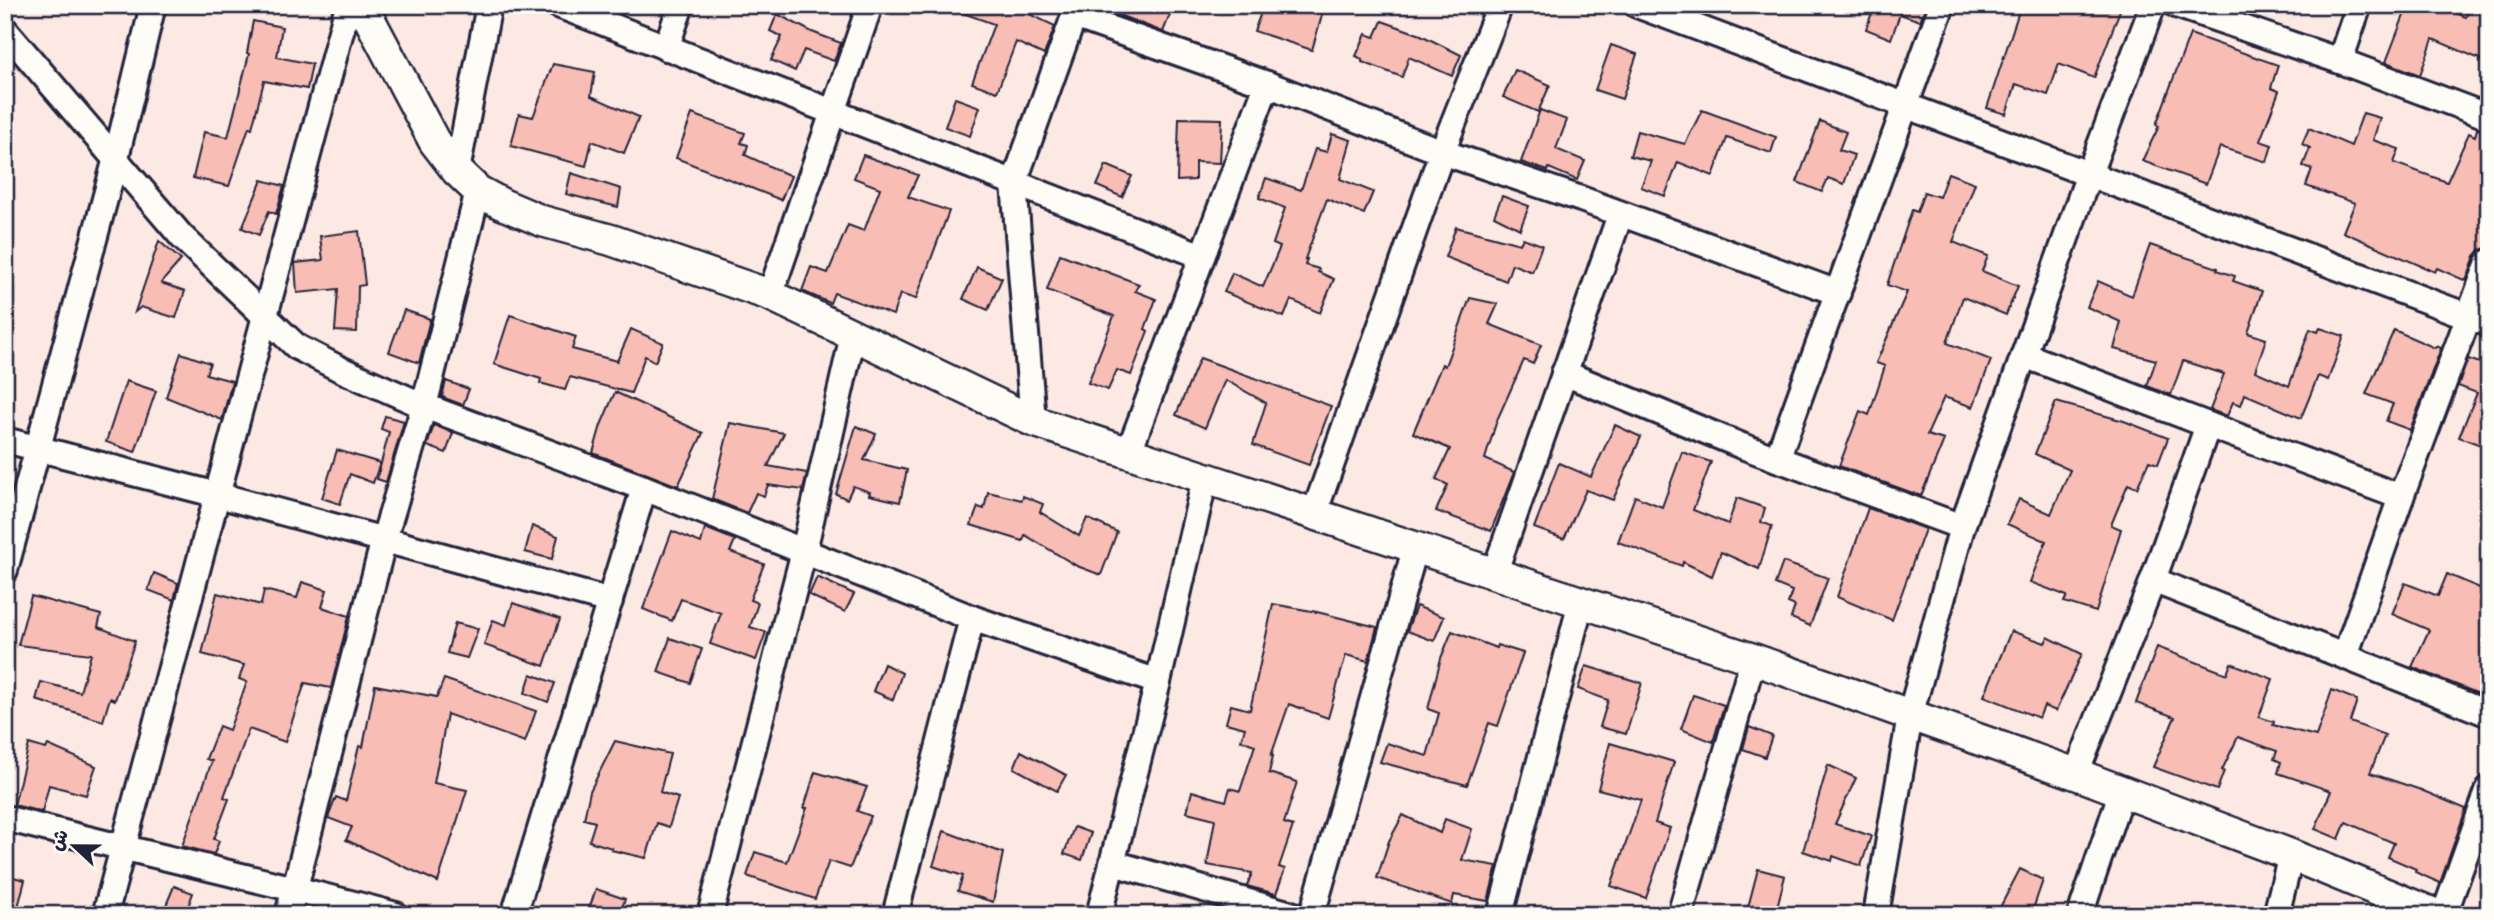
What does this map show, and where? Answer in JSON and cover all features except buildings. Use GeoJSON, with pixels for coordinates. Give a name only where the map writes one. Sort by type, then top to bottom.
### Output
{"type":"FeatureCollection","features":[{"type":"Feature","properties":{"kind":"street"},"geometry":{"type":"LineString","coordinates":[[5,570],[116,158],[153,5]]}},
{"type":"Feature","properties":{"kind":"street"},"geometry":{"type":"LineString","coordinates":[[105,915],[348,5]]}},
{"type":"Feature","properties":{"kind":"street"},"geometry":{"type":"LineString","coordinates":[[362,5],[434,141],[468,181],[502,204],[542,221],[611,240],[770,295],[1033,421],[1753,659],[2076,774],[2291,855],[2437,915]]}},
{"type":"Feature","properties":{"kind":"street"},"geometry":{"type":"LineString","coordinates":[[288,915],[384,539],[424,406],[468,181],[489,5]]}},
{"type":"Feature","properties":{"kind":"street"},"geometry":{"type":"LineString","coordinates":[[558,5],[1202,256]]}},
{"type":"Feature","properties":{"kind":"street"},"geometry":{"type":"LineString","coordinates":[[666,48],[681,5]]}},
{"type":"Feature","properties":{"kind":"street"},"geometry":{"type":"LineString","coordinates":[[770,295],[870,5]]}},
{"type":"Feature","properties":{"kind":"street"},"geometry":{"type":"LineString","coordinates":[[1314,514],[1442,152],[1500,5]]}},
{"type":"Feature","properties":{"kind":"street"},"geometry":{"type":"LineString","coordinates":[[1637,5],[1692,15],[1907,106],[2478,320]]}},
{"type":"Feature","properties":{"kind":"street"},"geometry":{"type":"LineString","coordinates":[[1777,459],[1942,5]]}},
{"type":"Feature","properties":{"kind":"street"},"geometry":{"type":"LineString","coordinates":[[1876,915],[1910,716],[1962,527],[2153,5]]}},
{"type":"Feature","properties":{"kind":"street"},"geometry":{"type":"LineString","coordinates":[[2176,5],[2340,61],[2489,117]]}},
{"type":"Feature","properties":{"kind":"street"},"geometry":{"type":"LineString","coordinates":[[2340,61],[2359,5]]}},
{"type":"Feature","properties":{"kind":"street"},"geometry":{"type":"LineString","coordinates":[[1033,421],[1014,183],[1076,11],[1442,152],[1581,199],[1838,293]]}},
{"type":"Feature","properties":{"kind":"street"},"geometry":{"type":"LineString","coordinates":[[5,30],[182,237],[297,347],[424,406],[644,488],[972,618],[1158,682]]}},
{"type":"Feature","properties":{"kind":"street"},"geometry":{"type":"LineString","coordinates":[[1128,454],[1267,84]]}},
{"type":"Feature","properties":{"kind":"street"},"geometry":{"type":"LineString","coordinates":[[1494,574],[1620,215]]}},
{"type":"Feature","properties":{"kind":"street"},"geometry":{"type":"LineString","coordinates":[[2345,656],[2401,497],[2478,320],[2489,262]]}},
{"type":"Feature","properties":{"kind":"street"},"geometry":{"type":"LineString","coordinates":[[710,915],[804,551],[853,335]]}},
{"type":"Feature","properties":{"kind":"street"},"geometry":{"type":"LineString","coordinates":[[2024,355],[2401,497]]}},
{"type":"Feature","properties":{"kind":"street"},"geometry":{"type":"LineString","coordinates":[[1563,373],[1777,459],[1962,527]]}},
{"type":"Feature","properties":{"kind":"street"},"geometry":{"type":"LineString","coordinates":[[2076,774],[2153,580],[2207,425]]}},
{"type":"Feature","properties":{"kind":"street"},"geometry":{"type":"LineString","coordinates":[[5,440],[610,600]]}},
{"type":"Feature","properties":{"kind":"street"},"geometry":{"type":"LineString","coordinates":[[1099,915],[1158,682],[1205,478]]}},
{"type":"Feature","properties":{"kind":"street"},"geometry":{"type":"LineString","coordinates":[[514,915],[644,488]]}},
{"type":"Feature","properties":{"kind":"street"},"geometry":{"type":"LineString","coordinates":[[1312,915],[1415,549]]}},
{"type":"Feature","properties":{"kind":"street"},"geometry":{"type":"LineString","coordinates":[[2153,580],[2489,714]]}},
{"type":"Feature","properties":{"kind":"street"},"geometry":{"type":"LineString","coordinates":[[1500,915],[1581,602]]}},
{"type":"Feature","properties":{"kind":"street"},"geometry":{"type":"LineString","coordinates":[[894,915],[972,618]]}},
{"type":"Feature","properties":{"kind":"street"},"geometry":{"type":"LineString","coordinates":[[1680,915],[1753,659]]}},
{"type":"Feature","properties":{"kind":"street"},"geometry":{"type":"LineString","coordinates":[[2444,915],[2489,788]]}},
{"type":"Feature","properties":{"kind":"street"},"geometry":{"type":"LineString","coordinates":[[2080,915],[2121,793]]}},
{"type":"Feature","properties":{"kind":"street"},"geometry":{"type":"LineString","coordinates":[[5,818],[121,849],[295,888],[396,915]]}},
{"type":"Feature","properties":{"kind":"street"},"geometry":{"type":"LineString","coordinates":[[2276,915],[2291,855]]}},
{"type":"Feature","properties":{"kind":"street"},"geometry":{"type":"LineString","coordinates":[[1113,863],[1294,915]]}}]}
